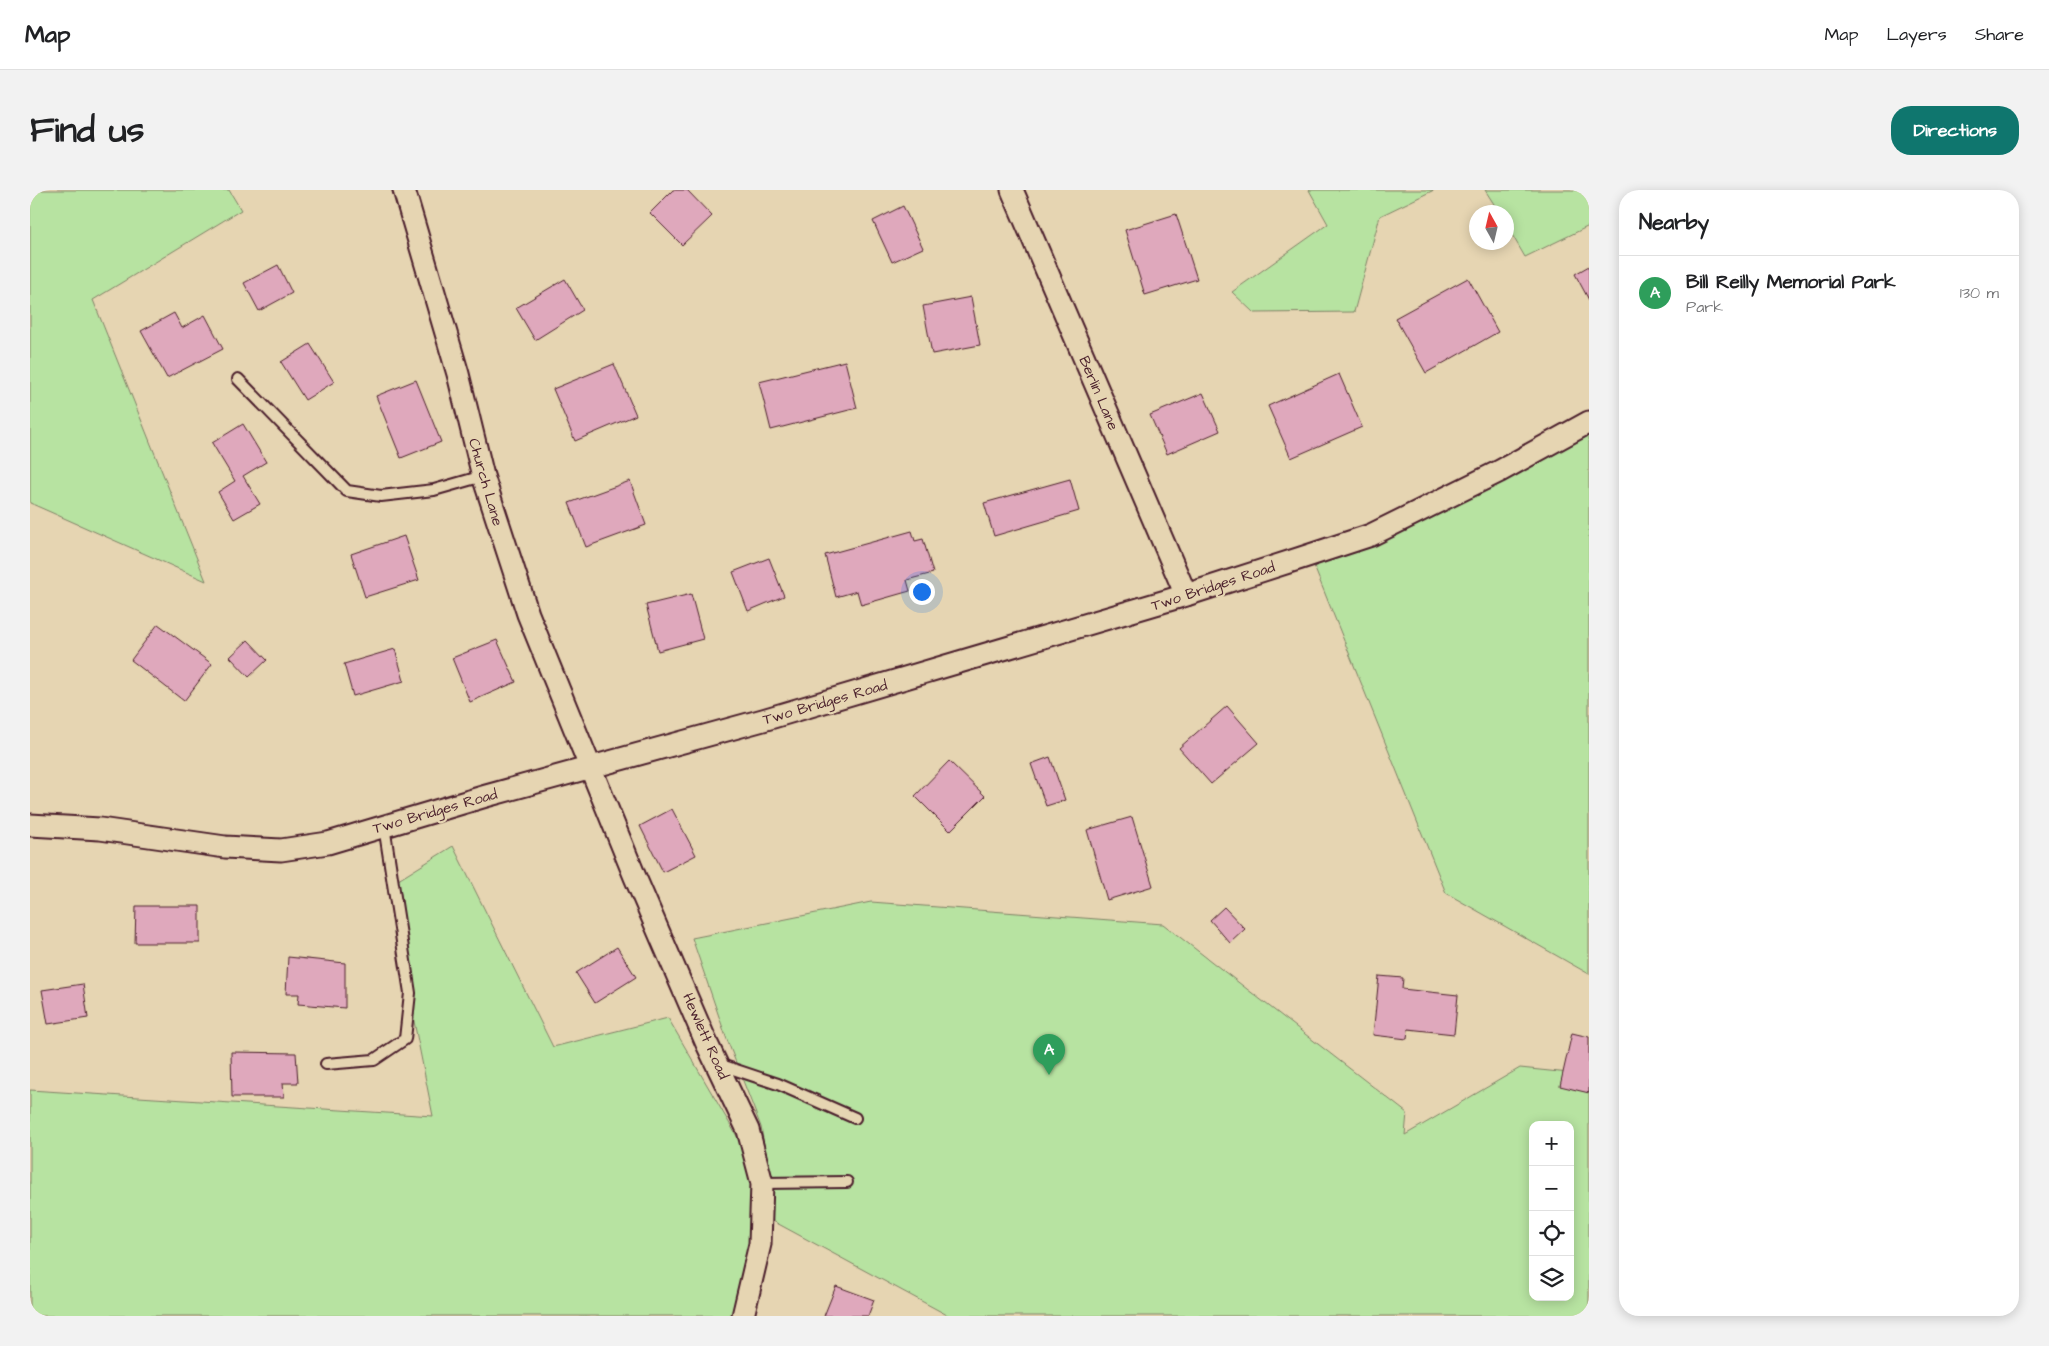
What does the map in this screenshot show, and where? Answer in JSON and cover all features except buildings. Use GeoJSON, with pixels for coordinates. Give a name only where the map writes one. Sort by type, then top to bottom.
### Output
{"type":"FeatureCollection","features":[{"type":"Feature","properties":{"kind":"street","name":"Church Lane"},"geometry":{"type":"LineString","coordinates":[[404,190],[458,374],[483,476],[528,614],[590,768]]}},
{"type":"Feature","properties":{"kind":"street","name":"Berlin Lane"},"geometry":{"type":"LineString","coordinates":[[1012,190],[1186,595]]}},
{"type":"Feature","properties":{"kind":"street","name":"Two Bridges Road"},"geometry":{"type":"LineString","coordinates":[[30,825],[100,829],[225,847],[281,850],[328,843],[763,720],[1186,595],[1371,534],[1500,471],[1589,422]]}},
{"type":"Feature","properties":{"kind":"street","name":"Hewlett Road"},"geometry":{"type":"LineString","coordinates":[[590,768],[634,876],[748,1130],[762,1183],[760,1244],[743,1316]]}},
{"type":"Feature","properties":{"kind":"lane"},"geometry":{"type":"LineString","coordinates":[[238,379],[347,491],[381,496],[434,490],[483,476]]}},
{"type":"Feature","properties":{"kind":"lane"},"geometry":{"type":"LineString","coordinates":[[326,1064],[374,1060],[405,1039],[410,993],[384,826]]}},
{"type":"Feature","properties":{"kind":"lane"},"geometry":{"type":"LineString","coordinates":[[717,1064],[778,1084],[854,1118]]}},
{"type":"Feature","properties":{"kind":"lane"},"geometry":{"type":"LineString","coordinates":[[762,1183],[848,1182]]}},
{"type":"Feature","properties":{"kind":"green space"},"geometry":{"type":"Polygon","coordinates":[[[30,190],[229,190],[241,210],[93,300],[206,581],[30,503],[30,190]]]}},
{"type":"Feature","properties":{"kind":"green space"},"geometry":{"type":"Polygon","coordinates":[[[1309,190],[1434,190],[1380,216],[1354,312],[1254,313],[1232,292],[1328,224],[1309,190]]]}},
{"type":"Feature","properties":{"kind":"green space"},"geometry":{"type":"Polygon","coordinates":[[[1485,190],[1589,190],[1589,226],[1525,257],[1514,238],[1514,205],[1495,205],[1485,190]]]}},
{"type":"Feature","properties":{"kind":"green space"},"geometry":{"type":"Polygon","coordinates":[[[1589,421],[1589,974],[1446,893],[1311,559],[1589,421]]]}},
{"type":"Feature","properties":{"kind":"green space"},"geometry":{"type":"Polygon","coordinates":[[[453,846],[553,1047],[668,1018],[763,1181],[755,1316],[30,1316],[30,1090],[433,1116],[387,887],[453,846]]]}},
{"type":"Feature","properties":{"kind":"green space"},"geometry":{"type":"Polygon","coordinates":[[[871,902],[1163,924],[1407,1113],[1405,1135],[1520,1068],[1589,1075],[1589,1316],[949,1316],[771,1220],[771,1186],[761,1127],[726,1037],[692,938],[871,902]]]}},
{"type":"Feature","properties":{"kind":"place","name":"Bill Reilly Memorial Park"},"geometry":{"type":"Point","coordinates":[1049,1075]}}]}
